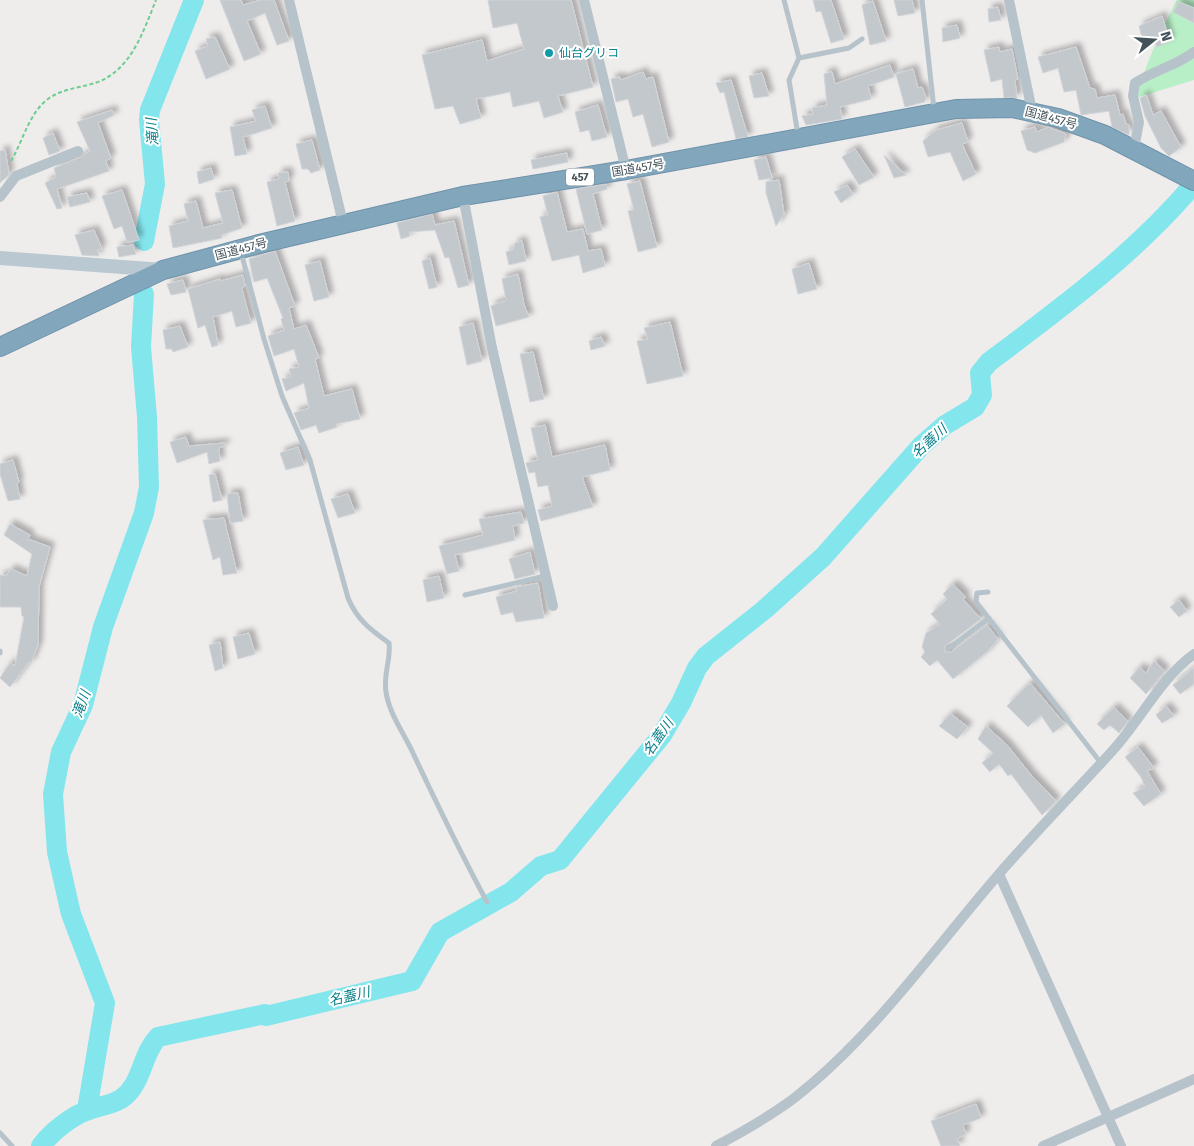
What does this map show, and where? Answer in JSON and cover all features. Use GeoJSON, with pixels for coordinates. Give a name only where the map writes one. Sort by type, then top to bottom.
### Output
{"type":"FeatureCollection","features":[{"type":"Feature","properties":{"kind":"highway","name":"国道457号"},"geometry":{"type":"LineString","coordinates":[[0,347],[163,270],[343,223],[463,196],[626,170],[956,108],[1012,108],[1032,111],[1105,134],[1194,180]]}},
{"type":"Feature","properties":{"kind":"street"},"geometry":{"type":"LineString","coordinates":[[289,0],[343,223]]}},
{"type":"Feature","properties":{"kind":"street"},"geometry":{"type":"LineString","coordinates":[[584,0],[626,170]]}},
{"type":"Feature","properties":{"kind":"street"},"geometry":{"type":"LineString","coordinates":[[1009,0],[1032,111]]}},
{"type":"Feature","properties":{"kind":"street"},"geometry":{"type":"LineString","coordinates":[[1134,149],[1139,122],[1133,96],[1135,83],[1147,75],[1176,64],[1194,52]]}},
{"type":"Feature","properties":{"kind":"street"},"geometry":{"type":"LineString","coordinates":[[0,197],[16,176],[78,151]]}},
{"type":"Feature","properties":{"kind":"street"},"geometry":{"type":"LineString","coordinates":[[463,196],[492,348],[553,606]]}},
{"type":"Feature","properties":{"kind":"street"},"geometry":{"type":"LineString","coordinates":[[0,258],[163,270]]}},
{"type":"Feature","properties":{"kind":"street"},"geometry":{"type":"LineString","coordinates":[[716,1146],[751,1127],[793,1099],[839,1058],[879,1015],[999,874],[1101,763],[1168,680],[1194,654]]}},
{"type":"Feature","properties":{"kind":"street"},"geometry":{"type":"LineString","coordinates":[[999,874],[1121,1146]]}},
{"type":"Feature","properties":{"kind":"street"},"geometry":{"type":"LineString","coordinates":[[1043,1146],[1194,1079]]}},
{"type":"Feature","properties":{"kind":"lane"},"geometry":{"type":"LineString","coordinates":[[784,0],[799,58],[789,80],[799,138]]}},
{"type":"Feature","properties":{"kind":"lane"},"geometry":{"type":"LineString","coordinates":[[922,0],[934,112]]}},
{"type":"Feature","properties":{"kind":"lane"},"geometry":{"type":"LineString","coordinates":[[799,58],[849,48],[862,39]]}},
{"type":"Feature","properties":{"kind":"lane"},"geometry":{"type":"LineString","coordinates":[[240,249],[261,330],[282,396],[310,460],[348,598],[354,613],[365,625],[389,643],[390,654],[384,676],[386,694],[394,716],[448,830],[487,902]]}},
{"type":"Feature","properties":{"kind":"lane"},"geometry":{"type":"LineString","coordinates":[[465,595],[545,576]]}},
{"type":"Feature","properties":{"kind":"lane"},"geometry":{"type":"LineString","coordinates":[[988,592],[977,593],[976,602],[1101,763]]}},
{"type":"Feature","properties":{"kind":"lane"},"geometry":{"type":"LineString","coordinates":[[948,649],[989,618]]}},
{"type":"Feature","properties":{"kind":"lane"},"geometry":{"type":"LineString","coordinates":[[0,1133],[12,1146]]}},
{"type":"Feature","properties":{"kind":"path"},"geometry":{"type":"LineString","coordinates":[[12,160],[37,110],[48,99],[66,90],[108,77],[128,59],[140,38],[156,0]]}},
{"type":"Feature","properties":{"kind":"green space"},"geometry":{"type":"Polygon","coordinates":[[[1177,0],[1194,0],[1194,80],[1136,98],[1154,48],[1177,0]]]}},
{"type":"Feature","properties":{"kind":"building"},"geometry":{"type":"Polygon","coordinates":[[[220,0],[241,0],[243,5],[261,0],[274,0],[289,41],[277,45],[265,13],[247,21],[261,54],[244,61],[220,0]]]}},
{"type":"Feature","properties":{"kind":"building"},"geometry":{"type":"Polygon","coordinates":[[[488,0],[571,0],[593,87],[558,96],[563,112],[544,118],[539,101],[513,107],[510,92],[476,99],[481,118],[460,124],[453,106],[435,109],[422,55],[482,40],[487,61],[524,49],[517,23],[493,28],[488,0]]]}},
{"type":"Feature","properties":{"kind":"building"},"geometry":{"type":"Polygon","coordinates":[[[813,0],[831,0],[844,39],[831,43],[821,11],[816,12],[813,0]]]}},
{"type":"Feature","properties":{"kind":"building"},"geometry":{"type":"Polygon","coordinates":[[[894,0],[912,0],[915,13],[898,16],[894,0]]]}},
{"type":"Feature","properties":{"kind":"building"},"geometry":{"type":"Polygon","coordinates":[[[873,1],[886,41],[870,45],[862,5],[873,1]]]}},
{"type":"Feature","properties":{"kind":"building"},"geometry":{"type":"Polygon","coordinates":[[[1179,2],[1194,8],[1194,23],[1173,12],[1179,2]]]}},
{"type":"Feature","properties":{"kind":"building"},"geometry":{"type":"Polygon","coordinates":[[[998,7],[1001,20],[989,22],[988,9],[998,7]]]}},
{"type":"Feature","properties":{"kind":"building"},"geometry":{"type":"Polygon","coordinates":[[[1162,16],[1170,41],[1157,47],[1154,40],[1144,45],[1139,26],[1162,16]]]}},
{"type":"Feature","properties":{"kind":"building"},"geometry":{"type":"Polygon","coordinates":[[[957,25],[960,38],[943,42],[942,28],[957,25]]]}},
{"type":"Feature","properties":{"kind":"building"},"geometry":{"type":"Polygon","coordinates":[[[215,37],[230,69],[206,79],[195,51],[208,46],[206,39],[215,37]]]}},
{"type":"Feature","properties":{"kind":"building"},"geometry":{"type":"Polygon","coordinates":[[[999,47],[1000,52],[1012,49],[1018,79],[1015,80],[1017,98],[1004,98],[1002,79],[991,82],[984,50],[999,47]]]}},
{"type":"Feature","properties":{"kind":"building"},"geometry":{"type":"Polygon","coordinates":[[[1076,47],[1090,88],[1095,89],[1097,98],[1115,95],[1120,115],[1123,114],[1126,124],[1129,125],[1129,135],[1112,127],[1109,111],[1081,115],[1076,90],[1064,92],[1058,68],[1043,73],[1038,57],[1076,47]]]}},
{"type":"Feature","properties":{"kind":"building"},"geometry":{"type":"Polygon","coordinates":[[[890,65],[894,77],[868,86],[871,99],[840,107],[842,119],[806,125],[802,116],[813,114],[812,108],[827,105],[824,74],[832,72],[835,84],[890,65]]]}},
{"type":"Feature","properties":{"kind":"building"},"geometry":{"type":"Polygon","coordinates":[[[913,69],[918,88],[922,87],[926,98],[924,102],[905,107],[896,74],[913,69]]]}},
{"type":"Feature","properties":{"kind":"building"},"geometry":{"type":"Polygon","coordinates":[[[643,72],[646,79],[653,77],[669,142],[652,147],[643,114],[633,117],[628,99],[616,102],[611,79],[620,77],[621,80],[643,72]]]}},
{"type":"Feature","properties":{"kind":"building"},"geometry":{"type":"Polygon","coordinates":[[[762,73],[769,96],[754,98],[749,76],[762,73]]]}},
{"type":"Feature","properties":{"kind":"building"},"geometry":{"type":"Polygon","coordinates":[[[731,80],[748,137],[736,139],[724,92],[720,93],[716,83],[731,80]]]}},
{"type":"Feature","properties":{"kind":"building"},"geometry":{"type":"Polygon","coordinates":[[[1146,95],[1153,115],[1161,111],[1181,147],[1169,156],[1161,148],[1145,116],[1140,98],[1146,95]]]}},
{"type":"Feature","properties":{"kind":"building"},"geometry":{"type":"Polygon","coordinates":[[[598,105],[607,137],[592,141],[589,130],[580,132],[575,112],[598,105]]]}},
{"type":"Feature","properties":{"kind":"building"},"geometry":{"type":"Polygon","coordinates":[[[265,106],[272,128],[243,137],[247,154],[235,156],[230,127],[256,121],[252,110],[265,106]]]}},
{"type":"Feature","properties":{"kind":"building"},"geometry":{"type":"Polygon","coordinates":[[[112,110],[114,115],[98,123],[111,158],[106,161],[109,171],[57,189],[62,208],[57,209],[45,183],[56,177],[54,168],[81,157],[90,151],[77,122],[112,110]]]}},
{"type":"Feature","properties":{"kind":"building"},"geometry":{"type":"Polygon","coordinates":[[[962,123],[968,142],[962,144],[976,174],[963,181],[950,152],[928,157],[923,141],[936,130],[962,123]]]}},
{"type":"Feature","properties":{"kind":"building"},"geometry":{"type":"Polygon","coordinates":[[[1035,127],[1037,132],[1048,127],[1066,134],[1064,142],[1035,153],[1027,150],[1021,131],[1035,127]]]}},
{"type":"Feature","properties":{"kind":"building"},"geometry":{"type":"Polygon","coordinates":[[[53,133],[60,151],[49,155],[43,138],[53,133]]]}},
{"type":"Feature","properties":{"kind":"building"},"geometry":{"type":"Polygon","coordinates":[[[312,140],[320,170],[311,173],[308,169],[302,169],[296,144],[312,140]]]}},
{"type":"Feature","properties":{"kind":"building"},"geometry":{"type":"Polygon","coordinates":[[[855,149],[874,177],[859,185],[842,157],[855,149]]]}},
{"type":"Feature","properties":{"kind":"building"},"geometry":{"type":"Polygon","coordinates":[[[5,150],[9,174],[0,183],[0,151],[5,150]]]}},
{"type":"Feature","properties":{"kind":"building"},"geometry":{"type":"Polygon","coordinates":[[[567,153],[568,162],[533,169],[531,160],[567,153]]]}},
{"type":"Feature","properties":{"kind":"building"},"geometry":{"type":"Polygon","coordinates":[[[884,155],[906,175],[894,178],[884,155]]]}},
{"type":"Feature","properties":{"kind":"building"},"geometry":{"type":"Polygon","coordinates":[[[766,157],[772,178],[759,180],[754,160],[766,157]]]}},
{"type":"Feature","properties":{"kind":"building"},"geometry":{"type":"Polygon","coordinates":[[[211,168],[214,179],[199,184],[197,172],[211,168]]]}},
{"type":"Feature","properties":{"kind":"building"},"geometry":{"type":"Polygon","coordinates":[[[288,172],[289,181],[285,182],[295,221],[277,226],[267,182],[279,179],[278,173],[288,172]]]}},
{"type":"Feature","properties":{"kind":"building"},"geometry":{"type":"Polygon","coordinates":[[[779,180],[784,214],[776,226],[766,193],[766,182],[779,180]]]}},
{"type":"Feature","properties":{"kind":"building"},"geometry":{"type":"Polygon","coordinates":[[[640,181],[657,247],[638,252],[628,211],[634,210],[627,184],[640,181]]]}},
{"type":"Feature","properties":{"kind":"building"},"geometry":{"type":"Polygon","coordinates":[[[606,184],[607,189],[593,194],[602,230],[587,234],[576,189],[606,184]]]}},
{"type":"Feature","properties":{"kind":"building"},"geometry":{"type":"Polygon","coordinates":[[[847,185],[853,194],[841,203],[834,192],[847,185]]]}},
{"type":"Feature","properties":{"kind":"building"},"geometry":{"type":"Polygon","coordinates":[[[122,190],[139,240],[127,242],[122,226],[114,229],[102,196],[122,190]]]}},
{"type":"Feature","properties":{"kind":"building"},"geometry":{"type":"Polygon","coordinates":[[[232,190],[242,228],[221,235],[222,238],[173,248],[169,226],[188,221],[184,204],[196,201],[203,228],[223,223],[215,193],[232,190]]]}},
{"type":"Feature","properties":{"kind":"building"},"geometry":{"type":"Polygon","coordinates":[[[557,192],[567,232],[583,229],[588,251],[601,249],[605,266],[583,273],[579,255],[552,261],[540,217],[548,215],[543,196],[557,192]]]}},
{"type":"Feature","properties":{"kind":"building"},"geometry":{"type":"Polygon","coordinates":[[[87,193],[90,202],[70,207],[67,197],[87,193]]]}},
{"type":"Feature","properties":{"kind":"building"},"geometry":{"type":"Polygon","coordinates":[[[432,214],[435,225],[454,221],[469,285],[458,288],[449,257],[445,258],[435,230],[409,232],[410,236],[401,239],[397,223],[432,214]]]}},
{"type":"Feature","properties":{"kind":"building"},"geometry":{"type":"Polygon","coordinates":[[[94,230],[102,249],[97,250],[99,256],[82,255],[75,235],[94,230]]]}},
{"type":"Feature","properties":{"kind":"building"},"geometry":{"type":"Polygon","coordinates":[[[522,241],[526,261],[509,265],[506,252],[513,250],[515,243],[522,241]]]}},
{"type":"Feature","properties":{"kind":"building"},"geometry":{"type":"Polygon","coordinates":[[[133,245],[136,254],[119,257],[117,247],[133,245]]]}},
{"type":"Feature","properties":{"kind":"building"},"geometry":{"type":"Polygon","coordinates":[[[275,251],[295,306],[289,308],[294,329],[306,325],[319,358],[315,359],[324,396],[352,389],[360,419],[336,424],[337,427],[319,433],[316,425],[301,430],[294,413],[309,408],[304,383],[286,391],[282,379],[291,377],[289,369],[299,367],[294,349],[274,356],[268,336],[284,330],[281,319],[283,318],[267,278],[254,282],[249,259],[275,251]]]}},
{"type":"Feature","properties":{"kind":"building"},"geometry":{"type":"Polygon","coordinates":[[[430,258],[437,287],[429,289],[422,261],[430,258]]]}},
{"type":"Feature","properties":{"kind":"building"},"geometry":{"type":"Polygon","coordinates":[[[320,261],[329,297],[314,301],[305,265],[320,261]]]}},
{"type":"Feature","properties":{"kind":"building"},"geometry":{"type":"Polygon","coordinates":[[[809,263],[817,289],[798,294],[792,269],[809,263]]]}},
{"type":"Feature","properties":{"kind":"building"},"geometry":{"type":"Polygon","coordinates":[[[518,274],[524,305],[529,317],[496,326],[491,306],[506,300],[502,279],[518,274]]]}},
{"type":"Feature","properties":{"kind":"building"},"geometry":{"type":"Polygon","coordinates":[[[243,275],[245,285],[242,289],[251,323],[236,327],[232,311],[213,317],[218,345],[212,347],[205,325],[198,328],[188,289],[220,279],[220,281],[243,275]]]}},
{"type":"Feature","properties":{"kind":"building"},"geometry":{"type":"Polygon","coordinates":[[[183,280],[186,292],[171,295],[167,284],[183,280]]]}},
{"type":"Feature","properties":{"kind":"building"},"geometry":{"type":"Polygon","coordinates":[[[670,322],[683,376],[647,384],[637,341],[648,339],[644,328],[670,322]]]}},
{"type":"Feature","properties":{"kind":"building"},"geometry":{"type":"Polygon","coordinates":[[[473,323],[482,361],[467,365],[459,327],[473,323]]]}},
{"type":"Feature","properties":{"kind":"building"},"geometry":{"type":"Polygon","coordinates":[[[180,326],[188,347],[173,352],[172,349],[166,349],[163,330],[180,326]]]}},
{"type":"Feature","properties":{"kind":"building"},"geometry":{"type":"Polygon","coordinates":[[[601,337],[605,346],[591,350],[589,341],[601,337]]]}},
{"type":"Feature","properties":{"kind":"building"},"geometry":{"type":"Polygon","coordinates":[[[533,352],[544,399],[530,402],[520,354],[533,352]]]}},
{"type":"Feature","properties":{"kind":"building"},"geometry":{"type":"Polygon","coordinates":[[[545,425],[552,457],[605,445],[610,470],[582,477],[593,507],[541,521],[538,510],[552,506],[548,485],[538,487],[535,472],[529,473],[526,463],[538,460],[531,428],[545,425]]]}},
{"type":"Feature","properties":{"kind":"building"},"geometry":{"type":"Polygon","coordinates":[[[186,437],[189,446],[225,443],[225,446],[219,448],[220,461],[209,464],[207,452],[177,463],[170,442],[186,437]]]}},
{"type":"Feature","properties":{"kind":"building"},"geometry":{"type":"Polygon","coordinates":[[[298,447],[304,465],[286,470],[280,453],[298,447]]]}},
{"type":"Feature","properties":{"kind":"building"},"geometry":{"type":"Polygon","coordinates":[[[13,460],[19,482],[17,484],[20,499],[8,501],[0,474],[0,464],[13,460]]]}},
{"type":"Feature","properties":{"kind":"building"},"geometry":{"type":"Polygon","coordinates":[[[215,474],[222,500],[213,502],[209,475],[215,474]]]}},
{"type":"Feature","properties":{"kind":"building"},"geometry":{"type":"Polygon","coordinates":[[[238,493],[243,521],[230,523],[227,494],[238,493]]]}},
{"type":"Feature","properties":{"kind":"building"},"geometry":{"type":"Polygon","coordinates":[[[348,494],[355,513],[338,518],[331,499],[348,494]]]}},
{"type":"Feature","properties":{"kind":"building"},"geometry":{"type":"Polygon","coordinates":[[[521,512],[524,523],[513,526],[515,540],[455,555],[459,571],[447,574],[439,546],[483,535],[479,519],[521,512]]]}},
{"type":"Feature","properties":{"kind":"building"},"geometry":{"type":"Polygon","coordinates":[[[224,518],[237,573],[223,575],[220,557],[213,560],[203,520],[224,518]]]}},
{"type":"Feature","properties":{"kind":"building"},"geometry":{"type":"Polygon","coordinates":[[[10,524],[30,535],[28,539],[50,547],[39,587],[38,645],[31,663],[29,662],[10,687],[0,678],[10,663],[15,666],[24,617],[22,616],[21,607],[0,607],[0,575],[6,576],[11,569],[27,576],[32,554],[4,535],[10,524]]]}},
{"type":"Feature","properties":{"kind":"building"},"geometry":{"type":"Polygon","coordinates":[[[530,552],[535,574],[515,579],[509,559],[530,552]]]}},
{"type":"Feature","properties":{"kind":"building"},"geometry":{"type":"Polygon","coordinates":[[[439,576],[444,598],[427,602],[423,580],[439,576]]]}},
{"type":"Feature","properties":{"kind":"building"},"geometry":{"type":"Polygon","coordinates":[[[538,583],[544,618],[516,622],[513,612],[501,615],[496,597],[517,591],[516,587],[538,583]]]}},
{"type":"Feature","properties":{"kind":"building"},"geometry":{"type":"Polygon","coordinates":[[[953,584],[966,597],[963,599],[981,619],[945,646],[945,652],[951,652],[987,625],[998,639],[987,652],[953,679],[937,660],[930,666],[921,657],[925,652],[922,647],[926,633],[940,624],[931,614],[947,599],[943,594],[953,584]]]}},
{"type":"Feature","properties":{"kind":"building"},"geometry":{"type":"Polygon","coordinates":[[[1179,600],[1187,611],[1179,617],[1170,607],[1179,600]]]}},
{"type":"Feature","properties":{"kind":"building"},"geometry":{"type":"Polygon","coordinates":[[[249,633],[255,654],[238,659],[233,637],[249,633]]]}},
{"type":"Feature","properties":{"kind":"building"},"geometry":{"type":"Polygon","coordinates":[[[220,642],[223,668],[215,671],[209,645],[220,642]]]}},
{"type":"Feature","properties":{"kind":"building"},"geometry":{"type":"Polygon","coordinates":[[[1154,661],[1165,671],[1146,694],[1130,678],[1140,667],[1146,673],[1154,661]]]}},
{"type":"Feature","properties":{"kind":"building"},"geometry":{"type":"Polygon","coordinates":[[[1194,668],[1194,684],[1180,694],[1173,685],[1194,668]]]}},
{"type":"Feature","properties":{"kind":"building"},"geometry":{"type":"Polygon","coordinates":[[[1030,683],[1065,724],[1053,733],[1041,715],[1028,727],[1007,706],[1030,683]]]}},
{"type":"Feature","properties":{"kind":"building"},"geometry":{"type":"Polygon","coordinates":[[[1166,706],[1174,716],[1162,723],[1156,715],[1166,706]]]}},
{"type":"Feature","properties":{"kind":"building"},"geometry":{"type":"Polygon","coordinates":[[[1114,707],[1128,721],[1119,733],[1110,725],[1104,730],[1097,724],[1114,707]]]}},
{"type":"Feature","properties":{"kind":"building"},"geometry":{"type":"Polygon","coordinates":[[[951,714],[968,727],[957,739],[939,726],[951,714]]]}},
{"type":"Feature","properties":{"kind":"building"},"geometry":{"type":"Polygon","coordinates":[[[986,726],[1007,745],[1031,775],[1056,801],[1042,815],[1011,774],[1008,776],[999,764],[990,772],[982,763],[993,753],[978,739],[986,726]]]}},
{"type":"Feature","properties":{"kind":"building"},"geometry":{"type":"Polygon","coordinates":[[[1138,747],[1154,768],[1147,771],[1161,794],[1144,806],[1133,793],[1145,787],[1141,777],[1125,757],[1138,747]]]}},
{"type":"Feature","properties":{"kind":"building"},"geometry":{"type":"Polygon","coordinates":[[[976,1104],[981,1118],[963,1125],[966,1134],[957,1139],[960,1146],[941,1146],[931,1121],[976,1104]]]}},
{"type":"Feature","properties":{"kind":"waterway","name":"滝川"},"geometry":{"type":"LineString","coordinates":[[144,241],[155,184],[149,120],[150,110],[194,0]]}},
{"type":"Feature","properties":{"kind":"waterway","name":"名蓋川"},"geometry":{"type":"LineString","coordinates":[[41,1146],[56,1130],[69,1120],[89,1110],[117,1101],[128,1093],[134,1086],[148,1052],[158,1037],[265,1014],[266,1016],[412,981],[440,932],[511,892],[541,866],[560,860],[662,735],[681,703],[697,668],[706,656],[764,610],[823,557],[921,446],[945,425],[975,407],[982,395],[980,373],[989,362],[1097,279],[1148,233],[1194,184]]}},
{"type":"Feature","properties":{"kind":"waterway","name":"滝川"},"geometry":{"type":"LineString","coordinates":[[87,1110],[105,1003],[71,914],[57,852],[53,794],[61,752],[83,705],[103,627],[144,513],[149,487],[147,417],[141,347],[144,294]]}},
{"type":"Feature","properties":{"kind":"place","name":"仙台グリコ"},"geometry":{"type":"Point","coordinates":[549,53]}}]}
